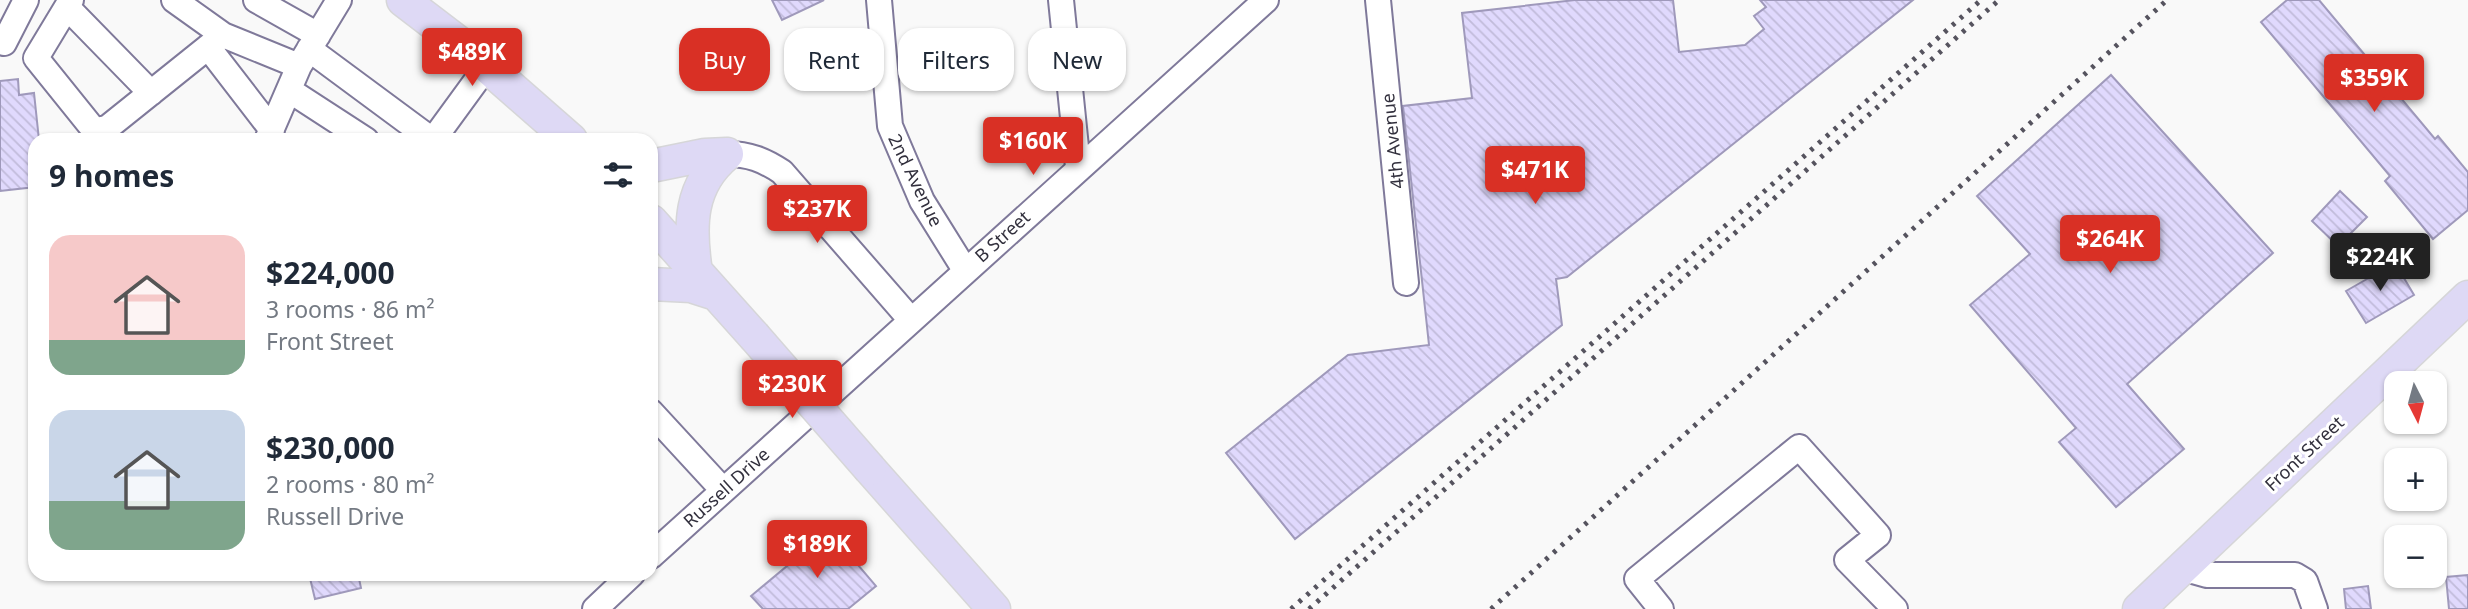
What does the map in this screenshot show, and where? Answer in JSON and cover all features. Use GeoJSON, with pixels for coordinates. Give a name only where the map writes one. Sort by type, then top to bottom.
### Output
{"type":"FeatureCollection","features":[{"type":"Feature","properties":{"kind":"main road"},"geometry":{"type":"LineString","coordinates":[[403,0],[487,66],[563,133]]}},
{"type":"Feature","properties":{"kind":"main road"},"geometry":{"type":"LineString","coordinates":[[658,165],[705,155],[727,154]]}},
{"type":"Feature","properties":{"kind":"main road"},"geometry":{"type":"LineString","coordinates":[[706,283],[692,229],[696,197],[708,172],[727,154]]}},
{"type":"Feature","properties":{"kind":"main road"},"geometry":{"type":"LineString","coordinates":[[658,229],[994,609]]}},
{"type":"Feature","properties":{"kind":"main road"},"geometry":{"type":"LineString","coordinates":[[658,284],[691,286],[706,283]]}},
{"type":"Feature","properties":{"kind":"main road","name":"Front Street"},"geometry":{"type":"LineString","coordinates":[[2139,609],[2468,297]]}},
{"type":"Feature","properties":{"kind":"street"},"geometry":{"type":"LineString","coordinates":[[26,0],[2,42],[36,58],[94,130],[107,128],[215,41],[308,50]]}},
{"type":"Feature","properties":{"kind":"street"},"geometry":{"type":"LineString","coordinates":[[174,0],[215,41],[269,133]]}},
{"type":"Feature","properties":{"kind":"street"},"geometry":{"type":"LineString","coordinates":[[256,0],[308,50],[422,133]]}},
{"type":"Feature","properties":{"kind":"street"},"geometry":{"type":"LineString","coordinates":[[271,133],[308,50],[339,0]]}},
{"type":"Feature","properties":{"kind":"street","name":"2nd Avenue"},"geometry":{"type":"LineString","coordinates":[[879,0],[890,126],[922,201],[965,270]]}},
{"type":"Feature","properties":{"kind":"street"},"geometry":{"type":"LineString","coordinates":[[1061,0],[1078,167]]}},
{"type":"Feature","properties":{"kind":"street","name":"B Street"},"geometry":{"type":"LineString","coordinates":[[834,392],[1078,167],[1266,0]]}},
{"type":"Feature","properties":{"kind":"street","name":"4th Avenue"},"geometry":{"type":"LineString","coordinates":[[1378,0],[1406,283]]}},
{"type":"Feature","properties":{"kind":"street"},"geometry":{"type":"LineString","coordinates":[[36,58],[69,4],[151,93]]}},
{"type":"Feature","properties":{"kind":"street"},"geometry":{"type":"LineString","coordinates":[[437,133],[487,66]]}},
{"type":"Feature","properties":{"kind":"street"},"geometry":{"type":"LineString","coordinates":[[289,90],[355,133]]}},
{"type":"Feature","properties":{"kind":"street"},"geometry":{"type":"LineString","coordinates":[[727,154],[764,160],[782,172],[912,320]]}},
{"type":"Feature","properties":{"kind":"street","name":"Russell Drive"},"geometry":{"type":"LineString","coordinates":[[658,549],[722,489],[834,392]]}},
{"type":"Feature","properties":{"kind":"street"},"geometry":{"type":"LineString","coordinates":[[658,420],[722,489]]}},
{"type":"Feature","properties":{"kind":"street"},"geometry":{"type":"LineString","coordinates":[[1661,609],[1637,579],[1799,447],[1878,535],[1847,560],[1895,609]]}},
{"type":"Feature","properties":{"kind":"street"},"geometry":{"type":"LineString","coordinates":[[2182,568],[2207,575],[2295,575],[2305,581],[2315,609]]}},
{"type":"Feature","properties":{"kind":"street"},"geometry":{"type":"LineString","coordinates":[[596,609],[625,581]]}},
{"type":"Feature","properties":{"kind":"building"},"geometry":{"type":"Polygon","coordinates":[[[772,0],[824,0],[782,20],[772,0]]]}},
{"type":"Feature","properties":{"kind":"building"},"geometry":{"type":"Polygon","coordinates":[[[1575,0],[1673,0],[1679,52],[1745,45],[1764,29],[1754,16],[1766,7],[1760,0],[1913,0],[1567,277],[1556,279],[1562,325],[1295,539],[1226,453],[1348,355],[1429,345],[1403,106],[1472,98],[1462,13],[1575,0]]]}},
{"type":"Feature","properties":{"kind":"building"},"geometry":{"type":"Polygon","coordinates":[[[2287,0],[2319,0],[2435,139],[2438,136],[2468,172],[2468,210],[2433,239],[2385,181],[2390,176],[2261,22],[2287,0]]]}},
{"type":"Feature","properties":{"kind":"building"},"geometry":{"type":"Polygon","coordinates":[[[2111,75],[2273,253],[2127,384],[2184,449],[2116,507],[2059,442],[2076,428],[1970,305],[2030,254],[1977,196],[2111,75]]]}},
{"type":"Feature","properties":{"kind":"building"},"geometry":{"type":"Polygon","coordinates":[[[18,79],[19,95],[34,93],[38,133],[28,133],[28,188],[0,191],[0,81],[18,79]]]}},
{"type":"Feature","properties":{"kind":"building"},"geometry":{"type":"Polygon","coordinates":[[[2340,191],[2367,217],[2338,246],[2312,221],[2340,191]]]}},
{"type":"Feature","properties":{"kind":"building"},"geometry":{"type":"Polygon","coordinates":[[[2395,263],[2414,295],[2366,323],[2346,291],[2395,263]]]}},
{"type":"Feature","properties":{"kind":"building"},"geometry":{"type":"Polygon","coordinates":[[[829,531],[876,586],[848,609],[763,609],[751,596],[829,531]]]}},
{"type":"Feature","properties":{"kind":"building"},"geometry":{"type":"Polygon","coordinates":[[[2468,575],[2468,609],[2449,609],[2447,577],[2468,575]]]}},
{"type":"Feature","properties":{"kind":"building"},"geometry":{"type":"Polygon","coordinates":[[[311,581],[360,581],[361,588],[315,599],[311,581]]]}},
{"type":"Feature","properties":{"kind":"building"},"geometry":{"type":"Polygon","coordinates":[[[2368,586],[2371,609],[2346,609],[2344,589],[2368,586]]]}},
{"type":"Feature","properties":{"kind":"railway"},"geometry":{"type":"LineString","coordinates":[[1291,609],[1981,0]]}},
{"type":"Feature","properties":{"kind":"railway"},"geometry":{"type":"LineString","coordinates":[[1309,609],[1999,0]]}},
{"type":"Feature","properties":{"kind":"railway"},"geometry":{"type":"LineString","coordinates":[[1491,609],[2167,0]]}}]}
